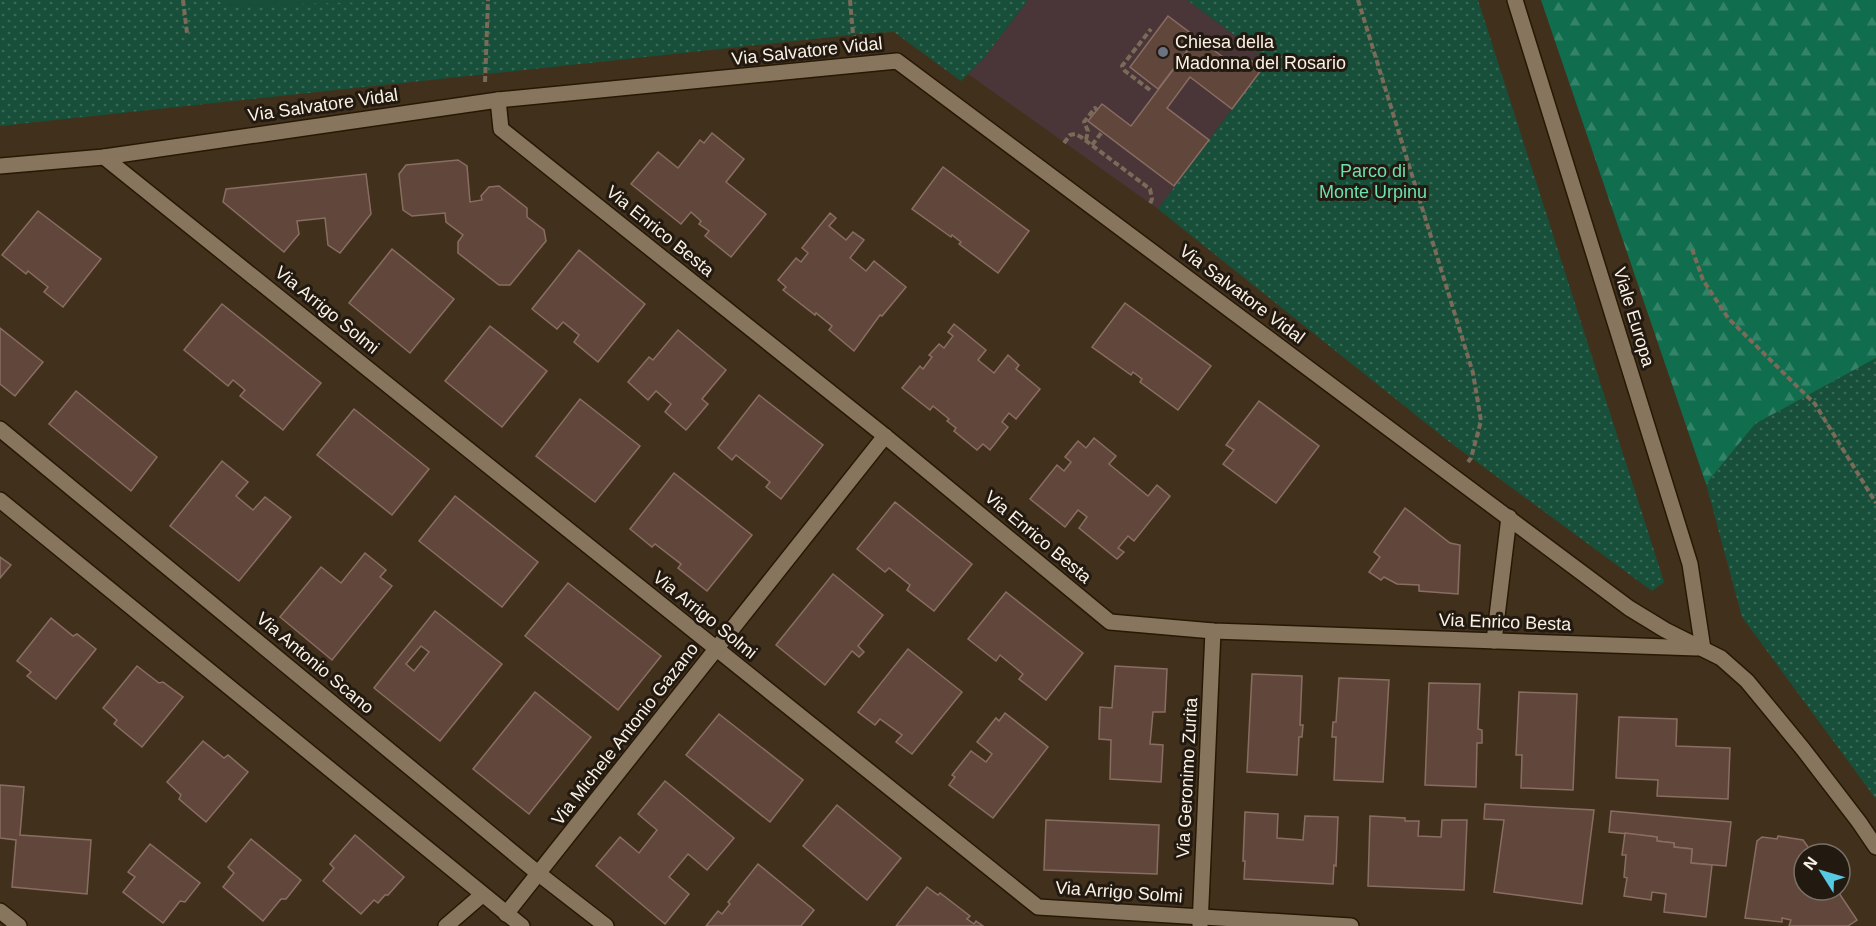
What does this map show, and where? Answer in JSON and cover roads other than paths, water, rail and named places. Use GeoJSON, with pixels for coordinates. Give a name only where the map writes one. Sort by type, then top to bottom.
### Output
{"type":"FeatureCollection","features":[{"type":"Feature","properties":{"kind":"street","name":"Viale Europa"},"geometry":{"type":"LineString","coordinates":[[1515,0],[1690,564],[1703,649]]}},
{"type":"Feature","properties":{"kind":"street","name":"Via Salvatore Vidal"},"geometry":{"type":"LineString","coordinates":[[0,166],[104,157],[498,100],[897,61],[1629,608],[1665,630],[1721,658],[1747,681],[1803,749],[1876,847]]}},
{"type":"Feature","properties":{"kind":"street","name":"Via Enrico Besta"},"geometry":{"type":"LineString","coordinates":[[498,100],[501,129],[885,436],[1110,622],[1213,631],[1703,649]]}},
{"type":"Feature","properties":{"kind":"street","name":"Via Arrigo Solmi"},"geometry":{"type":"LineString","coordinates":[[104,157],[1038,907],[1200,921],[1351,926]]}},
{"type":"Feature","properties":{"kind":"street","name":"Via Antonio Scano"},"geometry":{"type":"LineString","coordinates":[[0,429],[539,874],[606,926]]}},
{"type":"Feature","properties":{"kind":"street","name":"Via Michele Antonio Gazano"},"geometry":{"type":"LineString","coordinates":[[506,914],[885,436]]}},
{"type":"Feature","properties":{"kind":"street"},"geometry":{"type":"LineString","coordinates":[[0,500],[522,926]]}},
{"type":"Feature","properties":{"kind":"street"},"geometry":{"type":"LineString","coordinates":[[1494,641],[1509,517]]}},
{"type":"Feature","properties":{"kind":"street","name":"Via Geronimo Zurita"},"geometry":{"type":"LineString","coordinates":[[1200,921],[1213,631]]}},
{"type":"Feature","properties":{"kind":"street"},"geometry":{"type":"LineString","coordinates":[[446,926],[482,895]]}},
{"type":"Feature","properties":{"kind":"street"},"geometry":{"type":"LineString","coordinates":[[0,911],[19,926]]}},
{"type":"Feature","properties":{"kind":"place","name":"Chiesa della Madonna del Rosario"},"geometry":{"type":"Point","coordinates":[1163,52]}},
{"type":"Feature","properties":{"kind":"park label","name":"Parco di Monte Urpinu"},"geometry":{"type":"Point","coordinates":[1373,181]}}]}
